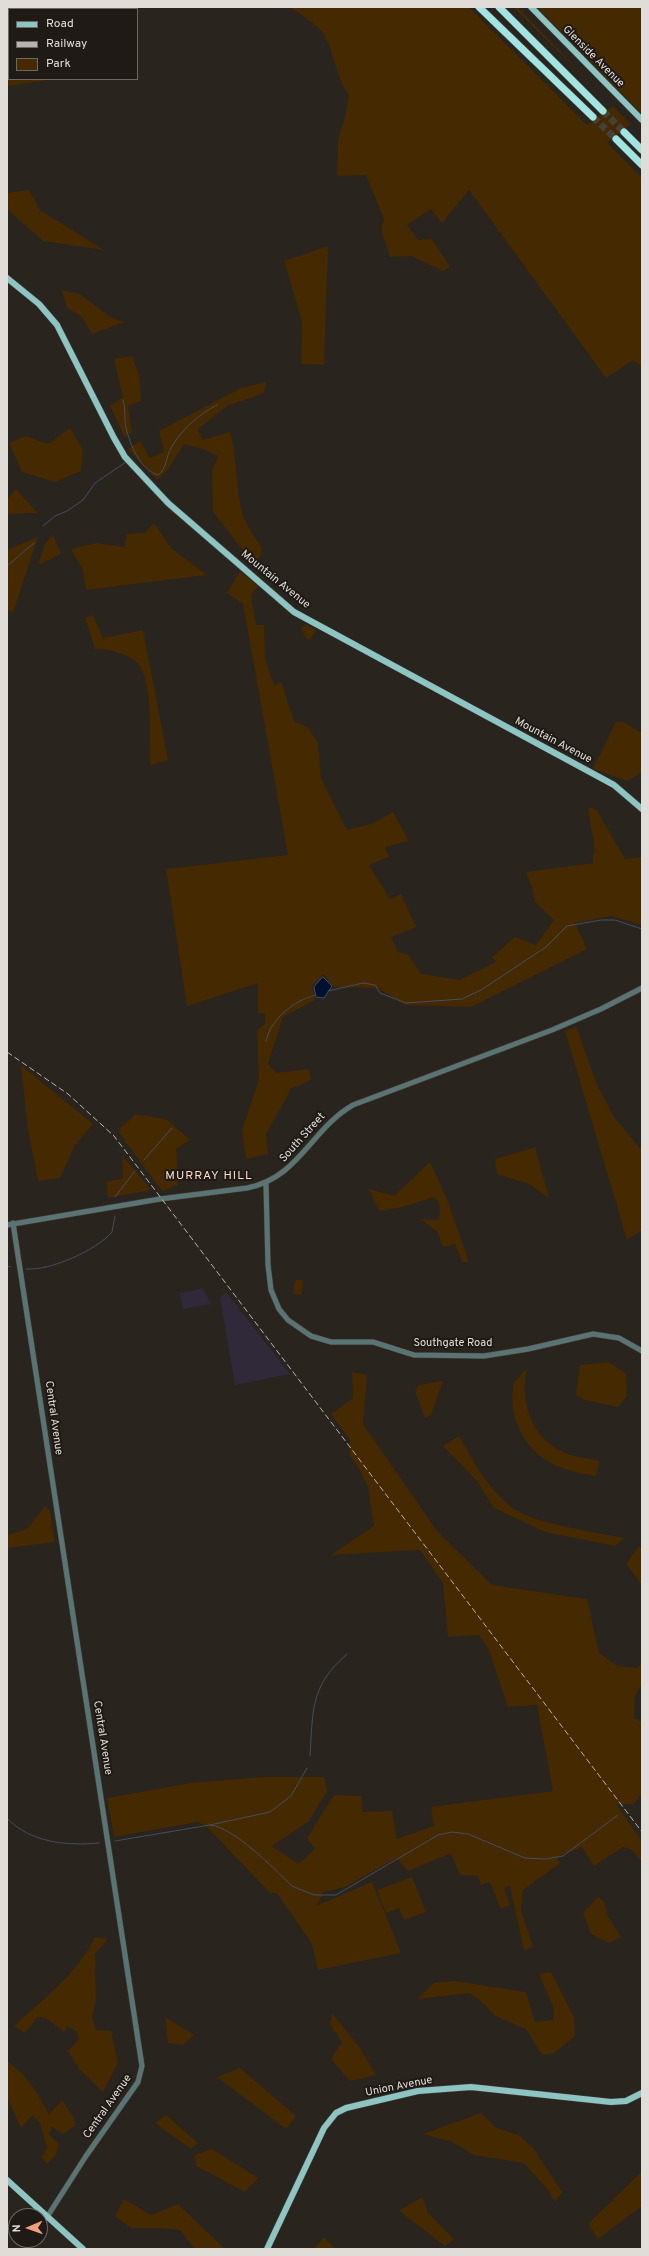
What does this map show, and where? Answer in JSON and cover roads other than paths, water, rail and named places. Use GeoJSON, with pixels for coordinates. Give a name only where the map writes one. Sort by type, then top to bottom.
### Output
{"type":"FeatureCollection","features":[{"type":"Feature","properties":{"kind":"highway"},"geometry":{"type":"LineString","coordinates":[[479,7],[593,117]]}},
{"type":"Feature","properties":{"kind":"highway"},"geometry":{"type":"LineString","coordinates":[[499,7],[603,111]]}},
{"type":"Feature","properties":{"kind":"highway"},"geometry":{"type":"LineString","coordinates":[[624,132],[642,150]]}},
{"type":"Feature","properties":{"kind":"highway"},"geometry":{"type":"LineString","coordinates":[[616,139],[642,165]]}},
{"type":"Feature","properties":{"kind":"main road","name":"Glenside Avenue"},"geometry":{"type":"LineString","coordinates":[[530,7],[642,120]]}},
{"type":"Feature","properties":{"kind":"main road","name":"Mountain Avenue"},"geometry":{"type":"LineString","coordinates":[[7,278],[39,304],[57,325],[114,438],[126,457],[173,508],[294,612],[614,785],[642,809]]}},
{"type":"Feature","properties":{"kind":"main road","name":"Union Avenue"},"geometry":{"type":"LineString","coordinates":[[267,2249],[324,2128],[331,2117],[343,2109],[408,2093],[448,2088],[483,2088],[611,2102],[626,2101],[642,2093]]}},
{"type":"Feature","properties":{"kind":"main road"},"geometry":{"type":"LineString","coordinates":[[7,2180],[39,2208]]}},
{"type":"Feature","properties":{"kind":"main road"},"geometry":{"type":"LineString","coordinates":[[48,2216],[83,2249]]}},
{"type":"Feature","properties":{"kind":"street","name":"South Street"},"geometry":{"type":"LineString","coordinates":[[10,1224],[160,1199],[247,1188],[266,1184],[288,1170],[326,1126],[353,1105],[552,1030],[601,1009],[642,988]]}},
{"type":"Feature","properties":{"kind":"street","name":"Southgate Road"},"geometry":{"type":"LineString","coordinates":[[266,1184],[268,1265],[271,1290],[279,1309],[288,1320],[311,1336],[331,1342],[372,1342],[414,1355],[484,1356],[535,1348],[593,1334],[619,1338],[642,1351]]}},
{"type":"Feature","properties":{"kind":"street","name":"Central Avenue"},"geometry":{"type":"LineString","coordinates":[[10,1224],[142,2066],[138,2082],[86,2156],[48,2216]]}},
{"type":"Feature","properties":{"kind":"water"},"geometry":{"type":"Polygon","coordinates":[[[323,977],[332,986],[324,998],[316,997],[314,987],[323,977]]]}},
{"type":"Feature","properties":{"kind":"waterway"},"geometry":{"type":"LineString","coordinates":[[123,400],[126,428],[133,449],[146,468],[158,475],[165,466],[169,451],[185,429],[197,418],[217,405]]}},
{"type":"Feature","properties":{"kind":"waterway"},"geometry":{"type":"LineString","coordinates":[[43,526],[55,516],[67,511],[83,500],[95,483],[126,462]]}},
{"type":"Feature","properties":{"kind":"waterway"},"geometry":{"type":"LineString","coordinates":[[7,566],[34,543]]}},
{"type":"Feature","properties":{"kind":"waterway"},"geometry":{"type":"LineString","coordinates":[[328,991],[363,983],[375,985],[380,993],[406,1003],[462,999],[481,990],[546,947],[567,926],[601,920],[615,920],[642,929]]}},
{"type":"Feature","properties":{"kind":"waterway"},"geometry":{"type":"LineString","coordinates":[[266,1041],[273,1025],[284,1012],[299,1001],[315,995]]}},
{"type":"Feature","properties":{"kind":"waterway"},"geometry":{"type":"LineString","coordinates":[[144,1160],[172,1128]]}},
{"type":"Feature","properties":{"kind":"waterway"},"geometry":{"type":"LineString","coordinates":[[115,1197],[135,1171]]}},
{"type":"Feature","properties":{"kind":"waterway"},"geometry":{"type":"LineString","coordinates":[[26,1269],[36,1269],[60,1263],[96,1246],[112,1232],[115,1216]]}},
{"type":"Feature","properties":{"kind":"waterway"},"geometry":{"type":"LineString","coordinates":[[7,1266],[11,1267]]}},
{"type":"Feature","properties":{"kind":"waterway"},"geometry":{"type":"LineString","coordinates":[[310,1756],[313,1712],[320,1688],[326,1677],[347,1654]]}},
{"type":"Feature","properties":{"kind":"waterway"},"geometry":{"type":"LineString","coordinates":[[115,1841],[210,1825],[270,1812],[291,1796],[307,1768]]}},
{"type":"Feature","properties":{"kind":"waterway"},"geometry":{"type":"LineString","coordinates":[[210,1825],[220,1827],[242,1841],[292,1886],[314,1895],[336,1895],[438,1835],[452,1832],[468,1834],[525,1858],[545,1859],[563,1856],[618,1815]]}},
{"type":"Feature","properties":{"kind":"waterway"},"geometry":{"type":"LineString","coordinates":[[7,1818],[16,1826],[38,1838],[62,1843],[99,1843]]}},
{"type":"Feature","properties":{"kind":"tunnel"},"geometry":{"type":"LineString","coordinates":[[603,111],[624,132]]}},
{"type":"Feature","properties":{"kind":"tunnel"},"geometry":{"type":"LineString","coordinates":[[593,117],[616,139]]}},
{"type":"Feature","properties":{"kind":"railway"},"geometry":{"type":"LineString","coordinates":[[7,1052],[68,1094],[114,1136],[642,1832]]}},
{"type":"Feature","properties":{"kind":"district","name":"MURRAY HILL"},"geometry":{"type":"Point","coordinates":[209,1177]}}]}
